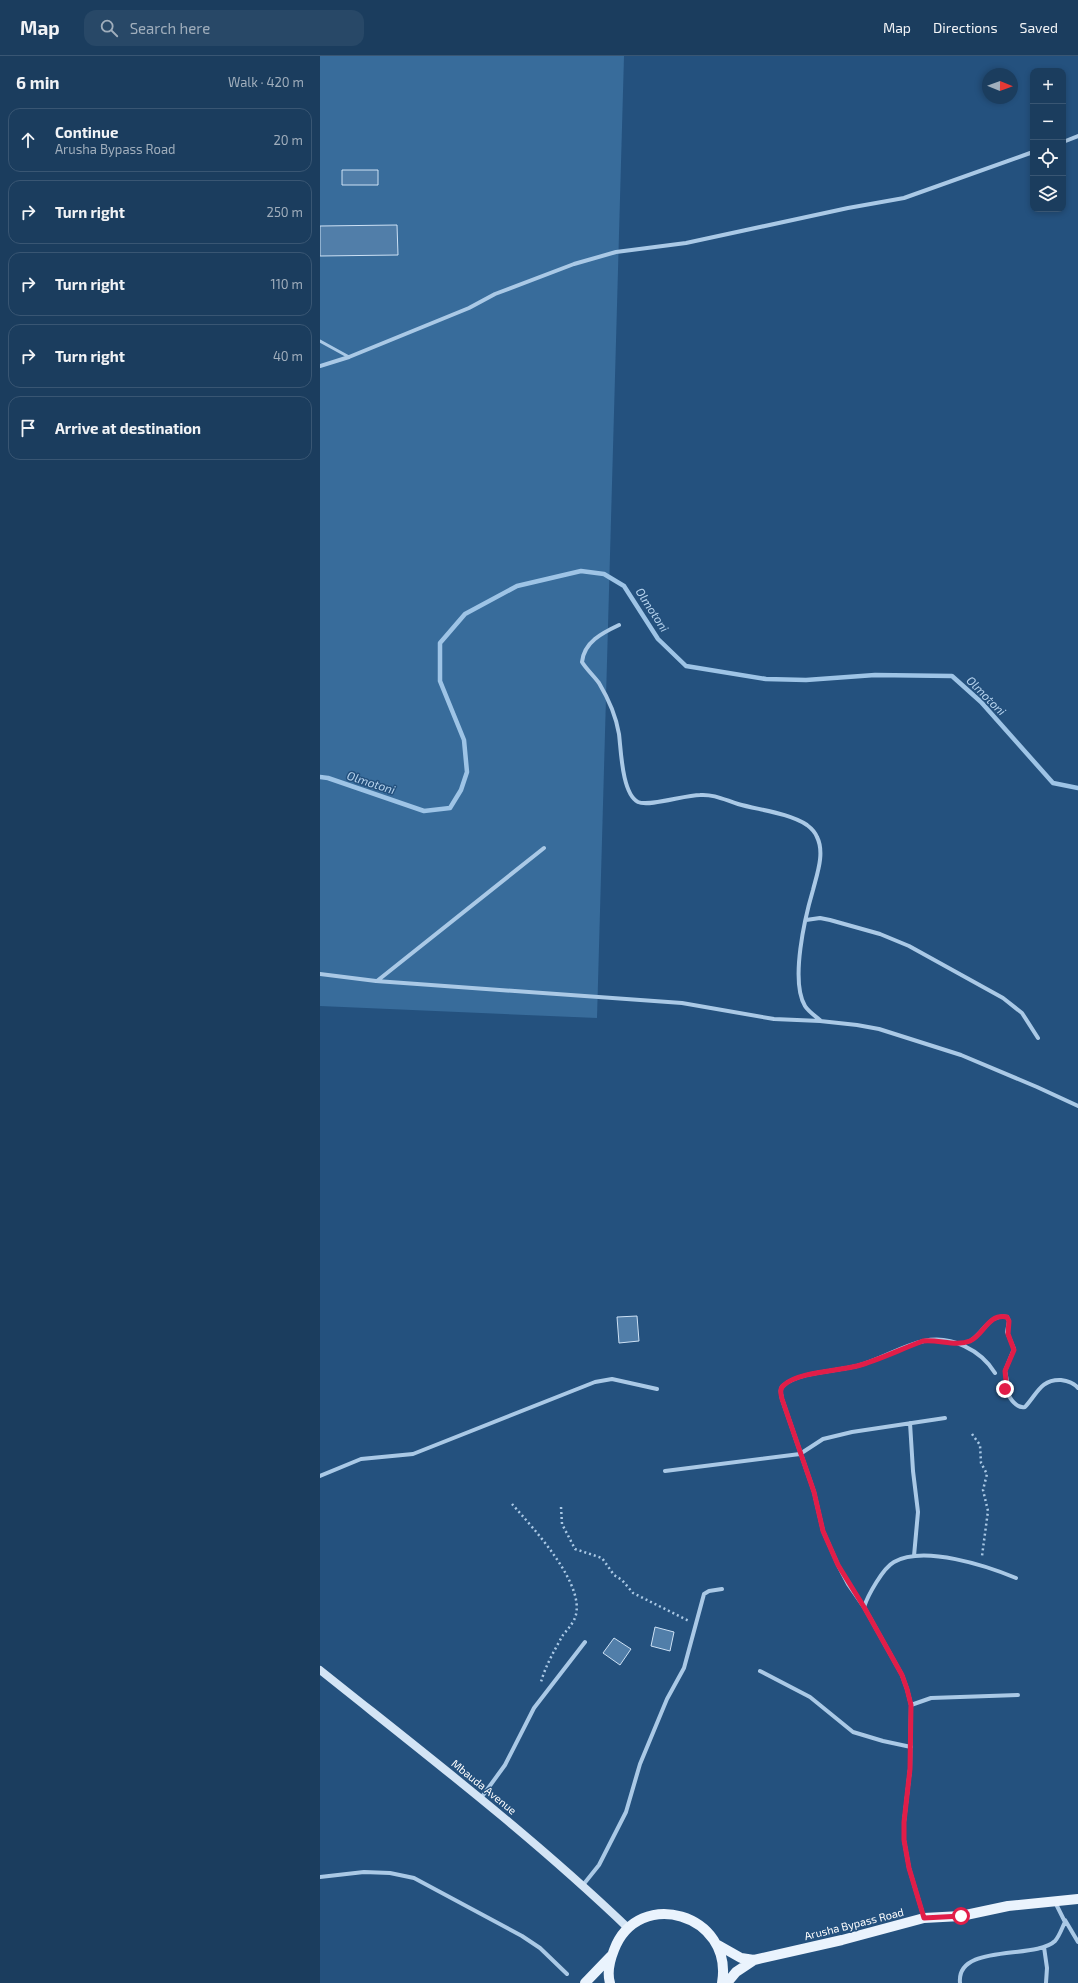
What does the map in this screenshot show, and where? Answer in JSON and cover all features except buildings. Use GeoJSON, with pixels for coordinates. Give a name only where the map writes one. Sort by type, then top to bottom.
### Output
{"type":"FeatureCollection","features":[{"type":"Feature","properties":{"kind":"main road","name":"Arusha Bypass Road"},"geometry":{"type":"LineString","coordinates":[[754,1960],[842,1940],[924,1918],[961,1916],[1008,1906],[1078,1899]]}},
{"type":"Feature","properties":{"kind":"main road"},"geometry":{"type":"LineString","coordinates":[[610,1983],[610,1962],[612,1955],[616,1944],[628,1928],[643,1918],[662,1914],[680,1915],[698,1923],[712,1936],[721,1953],[724,1967],[722,1983]]}},
{"type":"Feature","properties":{"kind":"main road"},"geometry":{"type":"LineString","coordinates":[[717,1944],[741,1958],[754,1960]]}},
{"type":"Feature","properties":{"kind":"main road"},"geometry":{"type":"LineString","coordinates":[[585,1983],[612,1955]]}},
{"type":"Feature","properties":{"kind":"main road"},"geometry":{"type":"LineString","coordinates":[[727,1983],[736,1972],[754,1960]]}},
{"type":"Feature","properties":{"kind":"street"},"geometry":{"type":"LineString","coordinates":[[1066,141],[1078,136]]}},
{"type":"Feature","properties":{"kind":"street"},"geometry":{"type":"LineString","coordinates":[[320,366],[349,357],[469,308],[495,294],[574,264],[616,252],[686,243],[848,208],[904,198],[1030,153]]}},
{"type":"Feature","properties":{"kind":"street"},"geometry":{"type":"LineString","coordinates":[[619,625],[607,630],[587,646],[583,654],[582,662],[598,682],[611,706],[618,732],[623,769],[630,794],[639,803],[647,804],[682,796],[701,794],[719,796],[737,803],[797,820],[808,825],[817,837],[820,845],[820,860],[806,920],[799,967],[800,996],[806,1008],[820,1021]]}},
{"type":"Feature","properties":{"kind":"street"},"geometry":{"type":"LineString","coordinates":[[376,981],[544,848]]}},
{"type":"Feature","properties":{"kind":"street"},"geometry":{"type":"LineString","coordinates":[[806,920],[820,918],[830,920],[880,934],[909,946],[1003,998],[1022,1013],[1038,1038]]}},
{"type":"Feature","properties":{"kind":"street"},"geometry":{"type":"LineString","coordinates":[[320,974],[376,981],[682,1003],[774,1019],[820,1021],[879,1029],[961,1055],[1078,1106]]}},
{"type":"Feature","properties":{"kind":"street"},"geometry":{"type":"LineString","coordinates":[[960,1344],[973,1339],[994,1319],[1007,1317],[1009,1321],[1008,1334],[1014,1350],[1005,1371],[1005,1389],[1016,1405],[1021,1408],[1025,1407],[1044,1383],[1049,1381],[1070,1382],[1078,1388]]}},
{"type":"Feature","properties":{"kind":"street"},"geometry":{"type":"LineString","coordinates":[[924,1918],[909,1868],[904,1840],[904,1822],[910,1769],[911,1705],[902,1675],[864,1607],[845,1578],[823,1531],[814,1492],[782,1399],[781,1389],[784,1384],[824,1371],[863,1364],[923,1341],[934,1340],[960,1344],[972,1350],[985,1360],[995,1373]]}},
{"type":"Feature","properties":{"kind":"street"},"geometry":{"type":"LineString","coordinates":[[320,1476],[361,1459],[413,1454],[595,1382],[612,1380],[657,1389]]}},
{"type":"Feature","properties":{"kind":"street"},"geometry":{"type":"LineString","coordinates":[[665,1471],[800,1454],[823,1439],[852,1432],[945,1418]]}},
{"type":"Feature","properties":{"kind":"street"},"geometry":{"type":"LineString","coordinates":[[910,1423],[913,1472],[918,1512],[914,1556]]}},
{"type":"Feature","properties":{"kind":"street"},"geometry":{"type":"LineString","coordinates":[[864,1607],[871,1589],[892,1563],[914,1556],[950,1558],[978,1564],[1016,1578]]}},
{"type":"Feature","properties":{"kind":"street"},"geometry":{"type":"LineString","coordinates":[[583,1885],[599,1866],[626,1812],[640,1764],[667,1699],[684,1668],[704,1594],[708,1591],[722,1589]]}},
{"type":"Feature","properties":{"kind":"street"},"geometry":{"type":"LineString","coordinates":[[481,1798],[505,1765],[534,1708],[585,1642]]}},
{"type":"Feature","properties":{"kind":"street","name":"Mbauda Avenue"},"geometry":{"type":"LineString","coordinates":[[320,1670],[481,1798],[583,1885],[628,1928]]}},
{"type":"Feature","properties":{"kind":"street"},"geometry":{"type":"LineString","coordinates":[[760,1671],[810,1697],[853,1732],[883,1741],[911,1747]]}},
{"type":"Feature","properties":{"kind":"street"},"geometry":{"type":"LineString","coordinates":[[911,1705],[937,1698],[1018,1695]]}},
{"type":"Feature","properties":{"kind":"street"},"geometry":{"type":"LineString","coordinates":[[320,1877],[364,1872],[390,1873],[414,1878],[522,1936],[540,1948],[567,1974]]}},
{"type":"Feature","properties":{"kind":"street"},"geometry":{"type":"LineString","coordinates":[[1055,1902],[1078,1942]]}},
{"type":"Feature","properties":{"kind":"street"},"geometry":{"type":"LineString","coordinates":[[960,1983],[963,1967],[974,1960],[1044,1947],[1055,1941],[1066,1922],[1055,1902]]}},
{"type":"Feature","properties":{"kind":"street"},"geometry":{"type":"LineString","coordinates":[[1044,1947],[1047,1968],[1046,1983]]}},
{"type":"Feature","properties":{"kind":"lane"},"geometry":{"type":"LineString","coordinates":[[320,341],[349,357]]}},
{"type":"Feature","properties":{"kind":"path"},"geometry":{"type":"LineString","coordinates":[[972,1434],[980,1445],[981,1463],[987,1474],[983,1490],[988,1511],[982,1556],[978,1564]]}},
{"type":"Feature","properties":{"kind":"path"},"geometry":{"type":"LineString","coordinates":[[512,1504],[552,1553],[576,1597],[577,1607],[574,1620],[555,1650],[540,1686]]}},
{"type":"Feature","properties":{"kind":"path"},"geometry":{"type":"LineString","coordinates":[[561,1507],[562,1524],[575,1549],[602,1558],[614,1575],[622,1580],[633,1593],[687,1620],[691,1623],[694,1632]]}},
{"type":"Feature","properties":{"kind":"shaded area"},"geometry":{"type":"Polygon","coordinates":[[[320,56],[624,56],[597,1018],[320,1006],[320,56]]]}},
{"type":"Feature","properties":{"kind":"waterway","name":"Olmotoni"},"geometry":{"type":"LineString","coordinates":[[320,777],[328,778],[424,811],[450,808],[461,790],[467,772],[464,740],[440,681],[440,643],[465,614],[517,586],[581,571],[604,574],[624,586],[658,639],[686,666],[766,679],[806,680],[875,675],[952,676],[981,702],[1053,783],[1078,788]]}},
{"type":"Feature","properties":{"kind":"route"},"geometry":{"type":"LineString","coordinates":[[961,1916],[924,1918],[909,1868],[904,1840],[904,1822],[910,1769],[911,1720],[911,1705],[907,1689],[902,1675],[864,1607],[848,1584],[823,1531],[814,1492],[782,1399],[781,1389],[784,1384],[799,1378],[824,1371],[863,1364],[923,1341],[934,1340],[960,1344],[969,1342],[994,1319],[1007,1317],[1009,1321],[1007,1332],[1014,1346],[1014,1350],[1010,1363],[1005,1371],[1005,1389]]}}]}
